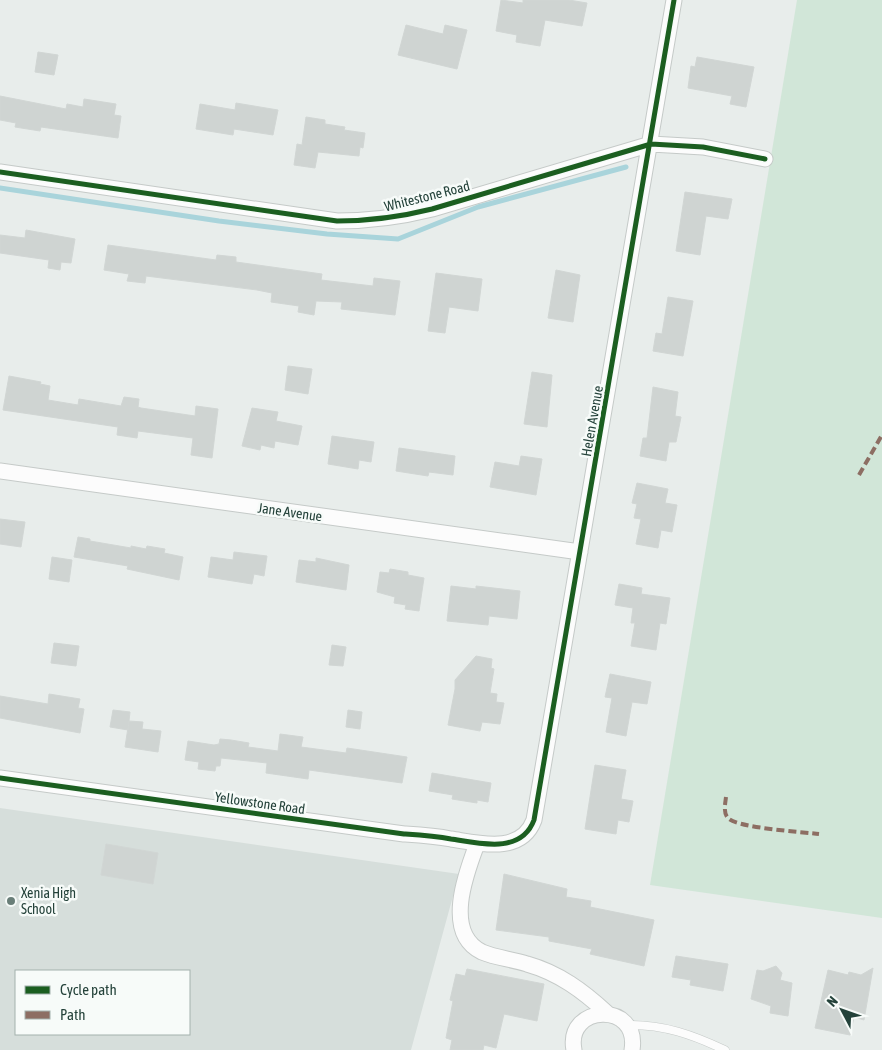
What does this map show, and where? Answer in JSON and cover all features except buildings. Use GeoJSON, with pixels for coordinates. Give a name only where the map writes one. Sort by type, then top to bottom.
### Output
{"type":"FeatureCollection","features":[{"type":"Feature","properties":{"kind":"street","name":"Helen Avenue"},"geometry":{"type":"LineString","coordinates":[[517,840],[526,834],[534,820],[651,144],[674,0]]}},
{"type":"Feature","properties":{"kind":"street","name":"Whitestone Road"},"geometry":{"type":"LineString","coordinates":[[0,172],[337,221],[364,221],[396,218],[432,209],[646,148],[651,144],[703,147],[765,159]]}},
{"type":"Feature","properties":{"kind":"street","name":"Jane Avenue"},"geometry":{"type":"LineString","coordinates":[[0,471],[580,552]]}},
{"type":"Feature","properties":{"kind":"street","name":"Yellowstone Road"},"geometry":{"type":"LineString","coordinates":[[0,778],[452,839],[477,844],[496,845],[517,840]]}},
{"type":"Feature","properties":{"kind":"street"},"geometry":{"type":"LineString","coordinates":[[477,844],[466,872],[459,910],[463,929],[469,941],[480,951],[527,964],[562,978],[581,990],[607,1013],[615,1016],[627,1025],[634,1049]]}},
{"type":"Feature","properties":{"kind":"street"},"geometry":{"type":"LineString","coordinates":[[574,1050],[574,1034],[579,1025],[587,1018],[607,1013]]}},
{"type":"Feature","properties":{"kind":"lane"},"geometry":{"type":"LineString","coordinates":[[627,1025],[661,1026],[686,1032],[725,1050]]}},
{"type":"Feature","properties":{"kind":"shaded area"},"geometry":{"type":"Polygon","coordinates":[[[0,808],[459,874],[411,1050],[0,1050],[0,808]]]}},
{"type":"Feature","properties":{"kind":"green space"},"geometry":{"type":"Polygon","coordinates":[[[797,0],[882,0],[882,918],[650,885],[797,0]]]}},
{"type":"Feature","properties":{"kind":"waterway"},"geometry":{"type":"LineString","coordinates":[[0,188],[219,221],[327,234],[398,239],[478,207],[626,167]]}},
{"type":"Feature","properties":{"kind":"marked path"},"geometry":{"type":"LineString","coordinates":[[859,475],[882,435]]}},
{"type":"Feature","properties":{"kind":"marked path"},"geometry":{"type":"LineString","coordinates":[[726,797],[726,815],[735,822],[758,827],[819,834]]}},
{"type":"Feature","properties":{"kind":"cycle path"},"geometry":{"type":"LineString","coordinates":[[0,778],[474,843],[498,844],[509,842],[519,838],[528,831],[534,820],[674,0]]}},
{"type":"Feature","properties":{"kind":"cycle path"},"geometry":{"type":"LineString","coordinates":[[0,172],[337,221],[349,221],[385,218],[432,209],[651,144],[703,147],[765,159]]}},
{"type":"Feature","properties":{"kind":"place","name":"Xenia High School"},"geometry":{"type":"Point","coordinates":[11,901]}}]}
